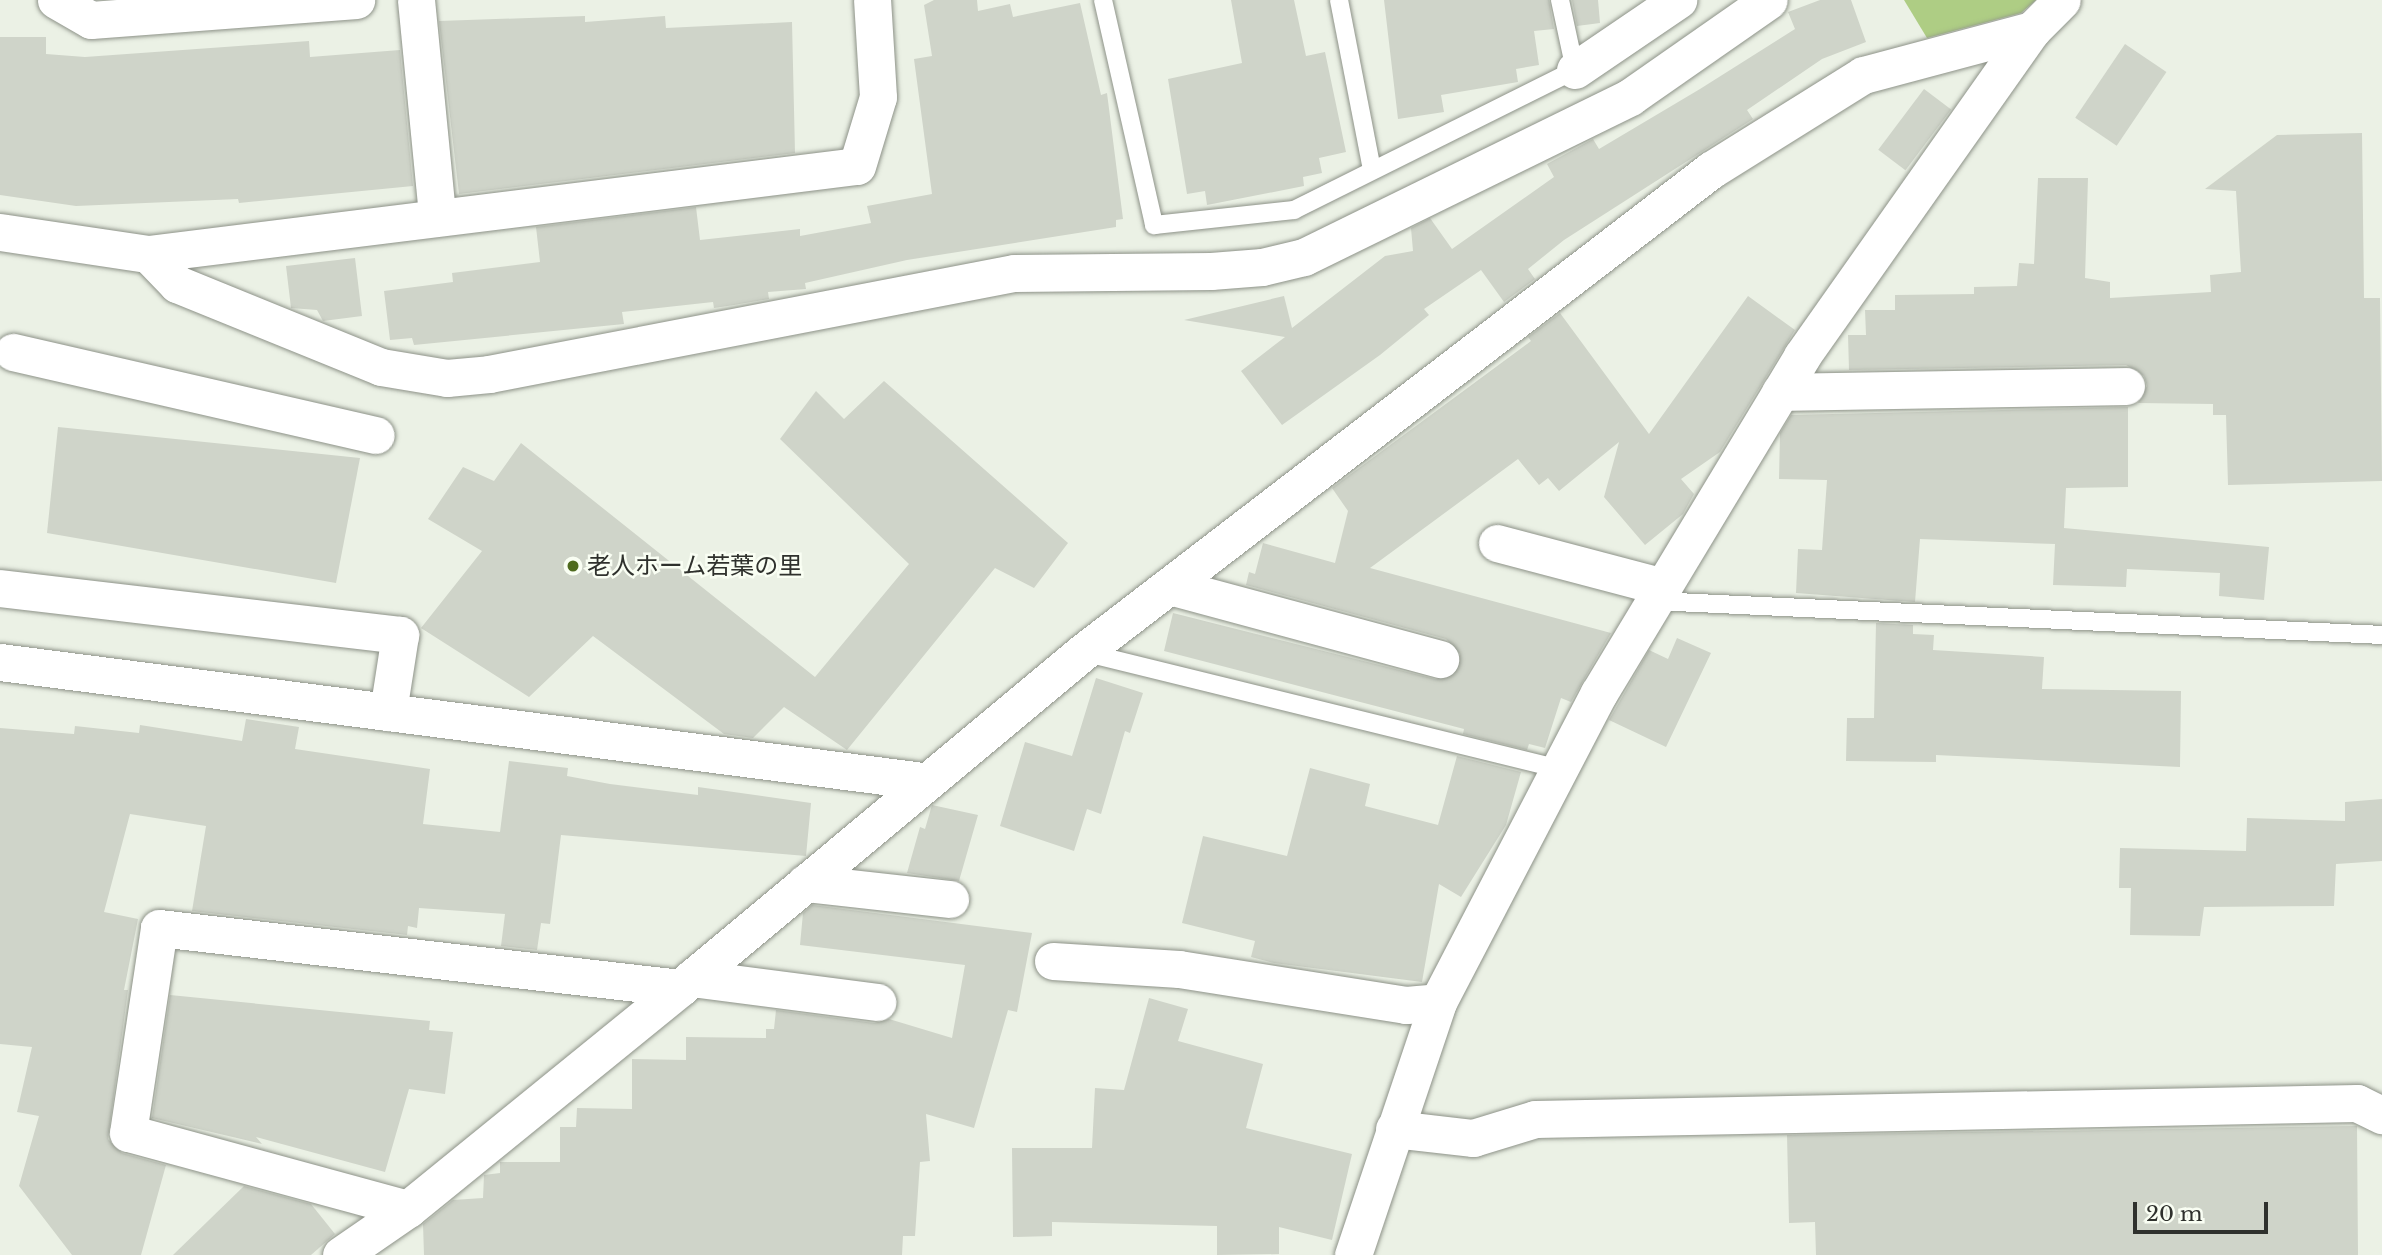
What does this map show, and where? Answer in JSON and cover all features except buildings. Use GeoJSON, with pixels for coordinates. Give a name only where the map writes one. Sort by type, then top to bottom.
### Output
{"type":"FeatureCollection","features":[{"type":"Feature","properties":{"kind":"street"},"geometry":{"type":"LineString","coordinates":[[56,0],[91,20],[356,0]]}},
{"type":"Feature","properties":{"kind":"street"},"geometry":{"type":"LineString","coordinates":[[416,0],[437,216]]}},
{"type":"Feature","properties":{"kind":"street"},"geometry":{"type":"LineString","coordinates":[[0,232],[148,254],[856,166],[877,97],[872,0]]}},
{"type":"Feature","properties":{"kind":"street"},"geometry":{"type":"LineString","coordinates":[[1575,70],[1678,0]]}},
{"type":"Feature","properties":{"kind":"street"},"geometry":{"type":"LineString","coordinates":[[148,254],[177,284],[286,332],[381,367],[447,378],[1014,273],[1262,267],[1352,235],[1442,185],[1630,97],[1769,0]]}},
{"type":"Feature","properties":{"kind":"street"},"geometry":{"type":"LineString","coordinates":[[1353,1255],[1438,1002],[1563,771],[1599,692],[1780,392],[2032,30],[2062,0]]}},
{"type":"Feature","properties":{"kind":"street"},"geometry":{"type":"LineString","coordinates":[[341,1255],[408,1209],[686,983],[923,781],[1083,652],[1711,170],[1863,75],[2032,30]]}},
{"type":"Feature","properties":{"kind":"street"},"geometry":{"type":"LineString","coordinates":[[13,352],[376,435]]}},
{"type":"Feature","properties":{"kind":"street"},"geometry":{"type":"LineString","coordinates":[[1780,392],[2126,386]]}},
{"type":"Feature","properties":{"kind":"street"},"geometry":{"type":"LineString","coordinates":[[1497,543],[1658,594]]}},
{"type":"Feature","properties":{"kind":"street"},"geometry":{"type":"LineString","coordinates":[[1169,586],[1440,659]]}},
{"type":"Feature","properties":{"kind":"street"},"geometry":{"type":"LineString","coordinates":[[0,588],[400,635],[388,712]]}},
{"type":"Feature","properties":{"kind":"street"},"geometry":{"type":"LineString","coordinates":[[0,662],[923,781]]}},
{"type":"Feature","properties":{"kind":"street"},"geometry":{"type":"LineString","coordinates":[[805,883],[950,899]]}},
{"type":"Feature","properties":{"kind":"street"},"geometry":{"type":"LineString","coordinates":[[408,1209],[128,1133],[159,928],[877,1002]]}},
{"type":"Feature","properties":{"kind":"street"},"geometry":{"type":"LineString","coordinates":[[1053,961],[1179,970],[1406,1005],[1438,1002]]}},
{"type":"Feature","properties":{"kind":"street"},"geometry":{"type":"LineString","coordinates":[[1394,1129],[1473,1138],[1535,1119],[2357,1103],[2382,1115]]}},
{"type":"Feature","properties":{"kind":"lane"},"geometry":{"type":"LineString","coordinates":[[1103,0],[1154,225],[1294,210],[1575,70],[1559,0]]}},
{"type":"Feature","properties":{"kind":"lane"},"geometry":{"type":"LineString","coordinates":[[1339,0],[1371,170]]}},
{"type":"Feature","properties":{"kind":"lane"},"geometry":{"type":"LineString","coordinates":[[1658,594],[2382,635]]}},
{"type":"Feature","properties":{"kind":"lane"},"geometry":{"type":"LineString","coordinates":[[1083,652],[1563,771]]}},
{"type":"Feature","properties":{"kind":"green space"},"geometry":{"type":"Polygon","coordinates":[[[1904,0],[2036,0],[2021,13],[1927,38],[1904,0]]]}},
{"type":"Feature","properties":{"kind":"place","name":"老人ホーム若葉の里"},"geometry":{"type":"Point","coordinates":[573,566]}}]}
